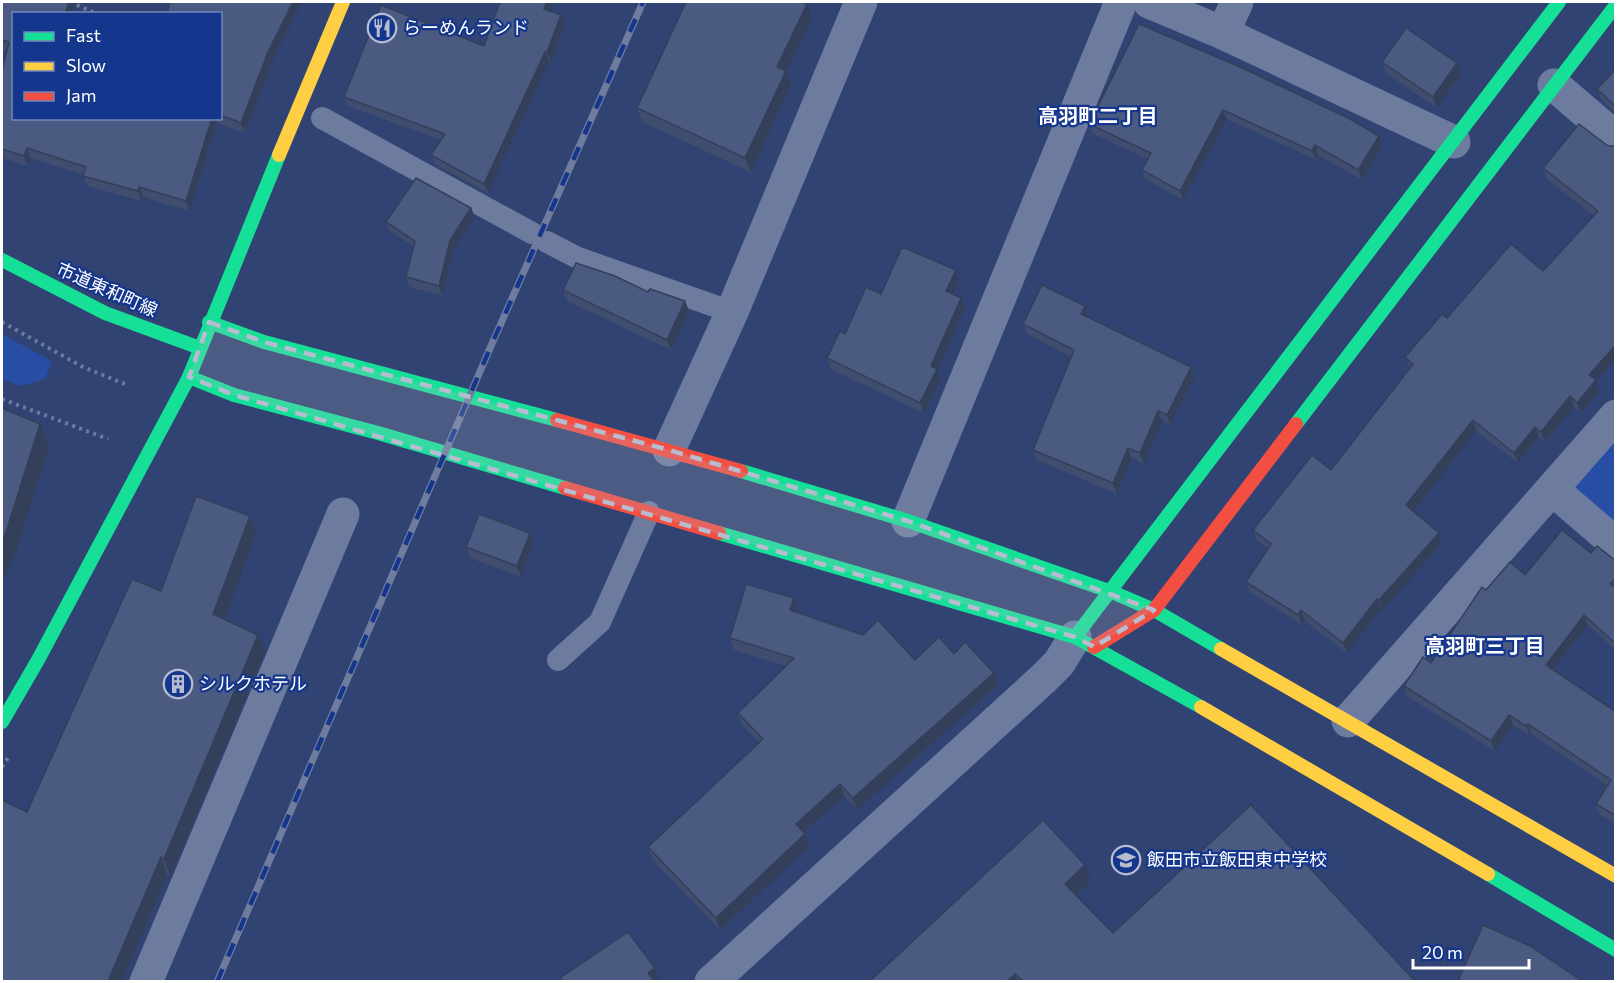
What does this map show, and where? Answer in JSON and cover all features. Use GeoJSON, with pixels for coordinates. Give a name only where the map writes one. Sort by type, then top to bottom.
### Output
{"type":"FeatureCollection","features":[{"type":"Feature","properties":{"kind":"street"},"geometry":{"type":"LineString","coordinates":[[2,722],[55,629],[189,377],[302,93],[343,2]]}},
{"type":"Feature","properties":{"kind":"street"},"geometry":{"type":"LineString","coordinates":[[669,450],[732,312],[861,2]]}},
{"type":"Feature","properties":{"kind":"street"},"geometry":{"type":"LineString","coordinates":[[908,521],[1121,2]]}},
{"type":"Feature","properties":{"kind":"street"},"geometry":{"type":"LineString","coordinates":[[1149,2],[1223,33],[1454,142]]}},
{"type":"Feature","properties":{"kind":"street"},"geometry":{"type":"LineString","coordinates":[[1223,33],[1237,2]]}},
{"type":"Feature","properties":{"kind":"street"},"geometry":{"type":"LineString","coordinates":[[711,981],[1076,649],[1112,592],[1559,2]]}},
{"type":"Feature","properties":{"kind":"street"},"geometry":{"type":"LineString","coordinates":[[1076,649],[1154,610],[1616,5]]}},
{"type":"Feature","properties":{"kind":"street"},"geometry":{"type":"LineString","coordinates":[[1554,85],[1616,138]]}},
{"type":"Feature","properties":{"kind":"street","name":"市道東和町線"},"geometry":{"type":"LineString","coordinates":[[2,260],[105,312],[200,348]]}},
{"type":"Feature","properties":{"kind":"street"},"geometry":{"type":"LineString","coordinates":[[209,322],[264,342],[669,450],[908,521],[1112,592],[1154,610],[1616,876]]}},
{"type":"Feature","properties":{"kind":"street"},"geometry":{"type":"LineString","coordinates":[[189,377],[234,395],[378,433],[649,512],[1076,649],[1295,760],[1616,950]]}},
{"type":"Feature","properties":{"kind":"street"},"geometry":{"type":"LineString","coordinates":[[1348,721],[1616,416]]}},
{"type":"Feature","properties":{"kind":"street"},"geometry":{"type":"LineString","coordinates":[[1552,489],[1616,544]]}},
{"type":"Feature","properties":{"kind":"street"},"geometry":{"type":"LineString","coordinates":[[146,981],[344,514]]}},
{"type":"Feature","properties":{"kind":"lane"},"geometry":{"type":"LineString","coordinates":[[322,118],[578,258],[732,312]]}},
{"type":"Feature","properties":{"kind":"lane"},"geometry":{"type":"LineString","coordinates":[[558,660],[600,622],[649,512]]}},
{"type":"Feature","properties":{"kind":"path"},"geometry":{"type":"LineString","coordinates":[[70,2],[92,12]]}},
{"type":"Feature","properties":{"kind":"path"},"geometry":{"type":"LineString","coordinates":[[2,322],[83,367],[125,384]]}},
{"type":"Feature","properties":{"kind":"path"},"geometry":{"type":"LineString","coordinates":[[2,399],[108,439]]}},
{"type":"Feature","properties":{"kind":"highlighted area"},"geometry":{"type":"Polygon","coordinates":[[[209,322],[264,342],[669,450],[908,521],[1154,610],[1094,647],[1075,637],[234,395],[189,377],[209,322]]]}},
{"type":"Feature","properties":{"kind":"shaded area"},"geometry":{"type":"Polygon","coordinates":[[[2,334],[52,361],[45,379],[21,386],[2,379],[2,334]]]}},
{"type":"Feature","properties":{"kind":"shaded area"},"geometry":{"type":"Polygon","coordinates":[[[1615,436],[1615,527],[1575,493],[1576,480],[1615,436]]]}},
{"type":"Feature","properties":{"kind":"building"},"geometry":{"type":"Polygon","coordinates":[[[2,2],[69,2],[66,12],[12,12],[12,120],[211,120],[186,201],[139,187],[138,191],[83,176],[86,167],[27,148],[24,156],[2,149],[2,70],[9,42],[2,40],[2,2]]]}},
{"type":"Feature","properties":{"kind":"building"},"geometry":{"type":"Polygon","coordinates":[[[169,2],[293,2],[268,52],[241,123],[222,116],[222,12],[168,12],[169,2]]]}},
{"type":"Feature","properties":{"kind":"building"},"geometry":{"type":"Polygon","coordinates":[[[500,2],[547,2],[544,9],[561,15],[547,52],[545,52],[484,184],[431,155],[445,134],[344,97],[381,5],[484,46],[500,2]]]}},
{"type":"Feature","properties":{"kind":"building"},"geometry":{"type":"Polygon","coordinates":[[[686,2],[802,2],[807,4],[777,67],[786,71],[745,158],[637,108],[686,2]]]}},
{"type":"Feature","properties":{"kind":"building"},"geometry":{"type":"Polygon","coordinates":[[[1139,24],[1240,67],[1350,119],[1379,136],[1358,170],[1315,145],[1312,151],[1223,110],[1180,191],[1142,170],[1151,153],[1089,124],[1139,24]]]}},
{"type":"Feature","properties":{"kind":"building"},"geometry":{"type":"Polygon","coordinates":[[[1406,28],[1457,63],[1433,97],[1382,62],[1406,28]]]}},
{"type":"Feature","properties":{"kind":"building"},"geometry":{"type":"Polygon","coordinates":[[[1616,69],[1616,107],[1597,89],[1616,69]]]}},
{"type":"Feature","properties":{"kind":"building"},"geometry":{"type":"Polygon","coordinates":[[[1579,124],[1608,146],[1616,146],[1616,345],[1589,375],[1596,380],[1577,403],[1570,396],[1541,432],[1535,427],[1514,453],[1473,420],[1406,505],[1439,533],[1379,600],[1377,599],[1343,643],[1301,610],[1298,615],[1246,582],[1271,544],[1253,530],[1312,455],[1331,470],[1413,364],[1405,357],[1442,314],[1447,318],[1511,244],[1543,271],[1598,211],[1543,168],[1579,124]]]}},
{"type":"Feature","properties":{"kind":"building"},"geometry":{"type":"Polygon","coordinates":[[[416,178],[471,208],[450,240],[439,286],[406,277],[415,241],[386,222],[416,178]]]}},
{"type":"Feature","properties":{"kind":"building"},"geometry":{"type":"Polygon","coordinates":[[[902,247],[956,270],[946,291],[961,298],[931,366],[937,369],[920,403],[827,358],[840,331],[845,334],[866,287],[881,294],[902,247]]]}},
{"type":"Feature","properties":{"kind":"building"},"geometry":{"type":"Polygon","coordinates":[[[576,263],[615,276],[648,292],[650,289],[685,301],[667,340],[563,290],[576,263]]]}},
{"type":"Feature","properties":{"kind":"building"},"geometry":{"type":"Polygon","coordinates":[[[1042,285],[1085,306],[1081,314],[1191,367],[1167,415],[1158,411],[1140,453],[1128,448],[1113,483],[1033,450],[1074,350],[1023,324],[1042,285]]]}},
{"type":"Feature","properties":{"kind":"building"},"geometry":{"type":"Polygon","coordinates":[[[2,408],[40,424],[2,541],[2,408]]]}},
{"type":"Feature","properties":{"kind":"building"},"geometry":{"type":"Polygon","coordinates":[[[196,496],[250,516],[213,614],[258,635],[164,859],[161,857],[108,981],[2,981],[2,800],[27,812],[132,579],[161,591],[196,496]]]}},
{"type":"Feature","properties":{"kind":"building"},"geometry":{"type":"Polygon","coordinates":[[[479,514],[530,533],[517,566],[466,547],[479,514]]]}},
{"type":"Feature","properties":{"kind":"building"},"geometry":{"type":"Polygon","coordinates":[[[1562,530],[1591,553],[1597,546],[1616,561],[1616,578],[1610,584],[1616,588],[1616,644],[1584,615],[1546,665],[1616,712],[1616,816],[1596,804],[1611,780],[1528,724],[1526,726],[1509,715],[1491,741],[1404,686],[1423,657],[1431,663],[1482,587],[1486,590],[1510,562],[1525,575],[1562,530]]]}},
{"type":"Feature","properties":{"kind":"building"},"geometry":{"type":"Polygon","coordinates":[[[746,584],[794,598],[790,610],[863,635],[878,620],[915,660],[939,637],[954,654],[965,642],[994,673],[853,798],[840,784],[796,824],[805,834],[716,918],[648,847],[763,739],[738,713],[794,658],[730,638],[746,584]]]}},
{"type":"Feature","properties":{"kind":"building"},"geometry":{"type":"Polygon","coordinates":[[[1251,805],[1415,981],[1023,981],[1015,974],[1007,981],[870,981],[1043,820],[1085,865],[1065,884],[1113,933],[1251,805]]]}},
{"type":"Feature","properties":{"kind":"building"},"geometry":{"type":"Polygon","coordinates":[[[1483,925],[1530,946],[1582,981],[1458,981],[1483,925]]]}},
{"type":"Feature","properties":{"kind":"building"},"geometry":{"type":"Polygon","coordinates":[[[628,932],[655,968],[648,973],[654,981],[562,981],[560,978],[628,932]]]}},
{"type":"Feature","properties":{"kind":"railway"},"geometry":{"type":"LineString","coordinates":[[217,982],[491,346],[643,2]]}},
{"type":"Feature","properties":{"kind":"traffic: fast"},"geometry":{"type":"LineString","coordinates":[[1075,637],[1559,2]]}},
{"type":"Feature","properties":{"kind":"traffic: fast"},"geometry":{"type":"LineString","coordinates":[[1296,424],[1616,5]]}},
{"type":"Feature","properties":{"kind":"traffic: fast"},"geometry":{"type":"LineString","coordinates":[[2,722],[38,660],[189,377],[279,155]]}},
{"type":"Feature","properties":{"kind":"traffic: fast"},"geometry":{"type":"LineString","coordinates":[[2,260],[105,313],[200,348]]}},
{"type":"Feature","properties":{"kind":"traffic: fast"},"geometry":{"type":"LineString","coordinates":[[209,322],[264,342],[557,420]]}},
{"type":"Feature","properties":{"kind":"traffic: fast"},"geometry":{"type":"LineString","coordinates":[[189,377],[234,395],[378,433],[565,488]]}},
{"type":"Feature","properties":{"kind":"traffic: fast"},"geometry":{"type":"LineString","coordinates":[[741,471],[908,521],[1112,592],[1154,610],[1221,649]]}},
{"type":"Feature","properties":{"kind":"traffic: fast"},"geometry":{"type":"LineString","coordinates":[[719,533],[1075,637],[1201,707]]}},
{"type":"Feature","properties":{"kind":"traffic: fast"},"geometry":{"type":"LineString","coordinates":[[1488,874],[1616,950]]}},
{"type":"Feature","properties":{"kind":"traffic: slow"},"geometry":{"type":"LineString","coordinates":[[279,155],[343,2]]}},
{"type":"Feature","properties":{"kind":"traffic: slow"},"geometry":{"type":"LineString","coordinates":[[1221,649],[1616,876]]}},
{"type":"Feature","properties":{"kind":"traffic: slow"},"geometry":{"type":"LineString","coordinates":[[1201,707],[1488,874]]}},
{"type":"Feature","properties":{"kind":"traffic: jam"},"geometry":{"type":"LineString","coordinates":[[557,420],[741,471]]}},
{"type":"Feature","properties":{"kind":"traffic: jam"},"geometry":{"type":"LineString","coordinates":[[1094,647],[1154,610],[1296,424]]}},
{"type":"Feature","properties":{"kind":"traffic: jam"},"geometry":{"type":"LineString","coordinates":[[565,488],[719,533]]}},
{"type":"Feature","properties":{"kind":"place","name":"らーめんランド"},"geometry":{"type":"Point","coordinates":[382,28]}},
{"type":"Feature","properties":{"kind":"place","name":"シルクホテル"},"geometry":{"type":"Point","coordinates":[178,684]}},
{"type":"Feature","properties":{"kind":"place","name":"飯田市立飯田東中学校"},"geometry":{"type":"Point","coordinates":[1126,860]}},
{"type":"Feature","properties":{"kind":"district","name":"高羽町二丁目"},"geometry":{"type":"Point","coordinates":[1098,116]}},
{"type":"Feature","properties":{"kind":"district","name":"高羽町三丁目"},"geometry":{"type":"Point","coordinates":[1485,646]}}]}
